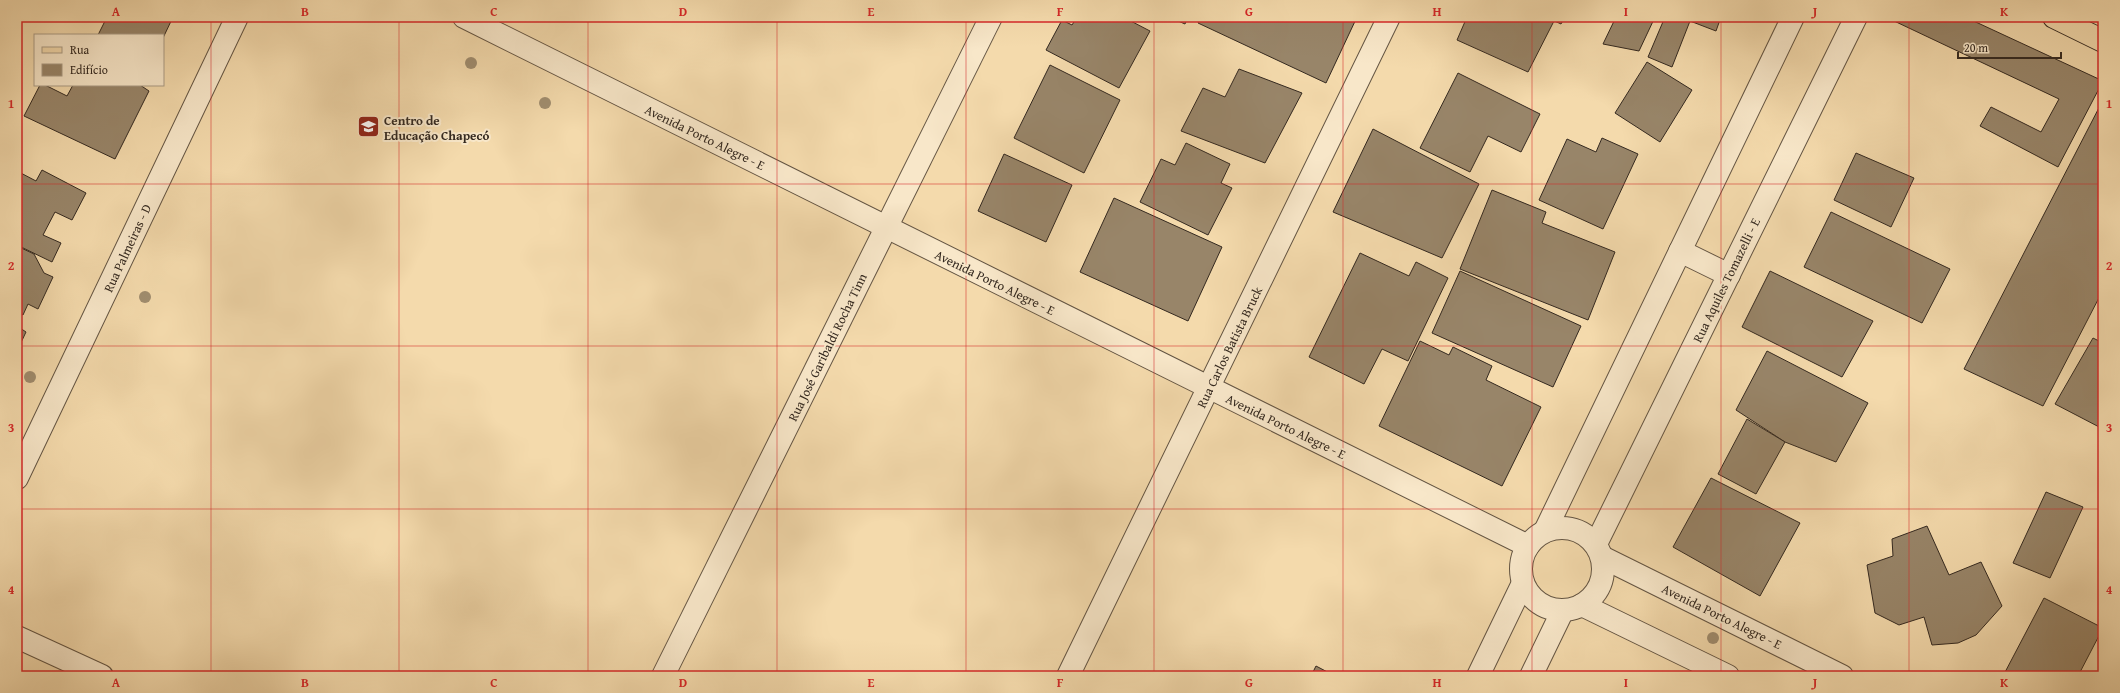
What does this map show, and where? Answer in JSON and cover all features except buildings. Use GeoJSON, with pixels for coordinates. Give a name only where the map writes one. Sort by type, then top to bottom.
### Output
{"type":"FeatureCollection","features":[{"type":"Feature","properties":{"kind":"main road"},"geometry":{"type":"LineString","coordinates":[[2054,17],[2103,41]]}},
{"type":"Feature","properties":{"kind":"street","name":"Rua Palmeiras - D"},"geometry":{"type":"LineString","coordinates":[[17,478],[237,17]]}},
{"type":"Feature","properties":{"kind":"street","name":"Avenida Porto Alegre - E"},"geometry":{"type":"LineString","coordinates":[[464,17],[1528,546]]}},
{"type":"Feature","properties":{"kind":"street","name":"Rua José Garibaldi Rocha Tinn"},"geometry":{"type":"LineString","coordinates":[[663,676],[991,17]]}},
{"type":"Feature","properties":{"kind":"street","name":"Rua Carlos Batista Bruck"},"geometry":{"type":"LineString","coordinates":[[1068,676],[1389,17]]}},
{"type":"Feature","properties":{"kind":"street"},"geometry":{"type":"LineString","coordinates":[[1728,676],[1572,608],[1546,607],[1532,597],[1523,583],[1521,564],[1528,546],[1545,531],[1793,17]]}},
{"type":"Feature","properties":{"kind":"street","name":"Rua Aquiles Tomazelli - E"},"geometry":{"type":"LineString","coordinates":[[1599,550],[1729,275],[1856,17]]}},
{"type":"Feature","properties":{"kind":"street"},"geometry":{"type":"LineString","coordinates":[[1680,251],[1729,275]]}},
{"type":"Feature","properties":{"kind":"street"},"geometry":{"type":"LineString","coordinates":[[1531,676],[1572,608],[1596,593],[1603,576],[1599,550],[1582,532],[1563,527],[1545,531]]}},
{"type":"Feature","properties":{"kind":"street","name":"Avenida Porto Alegre - E"},"geometry":{"type":"LineString","coordinates":[[1599,550],[1842,676]]}},
{"type":"Feature","properties":{"kind":"street"},"geometry":{"type":"LineString","coordinates":[[1478,676],[1523,583]]}},
{"type":"Feature","properties":{"kind":"street"},"geometry":{"type":"LineString","coordinates":[[17,638],[102,676]]}},
{"type":"Feature","properties":{"kind":"place","name":"Centro de Educação Chapecó"},"geometry":{"type":"Point","coordinates":[368,127]}}]}
